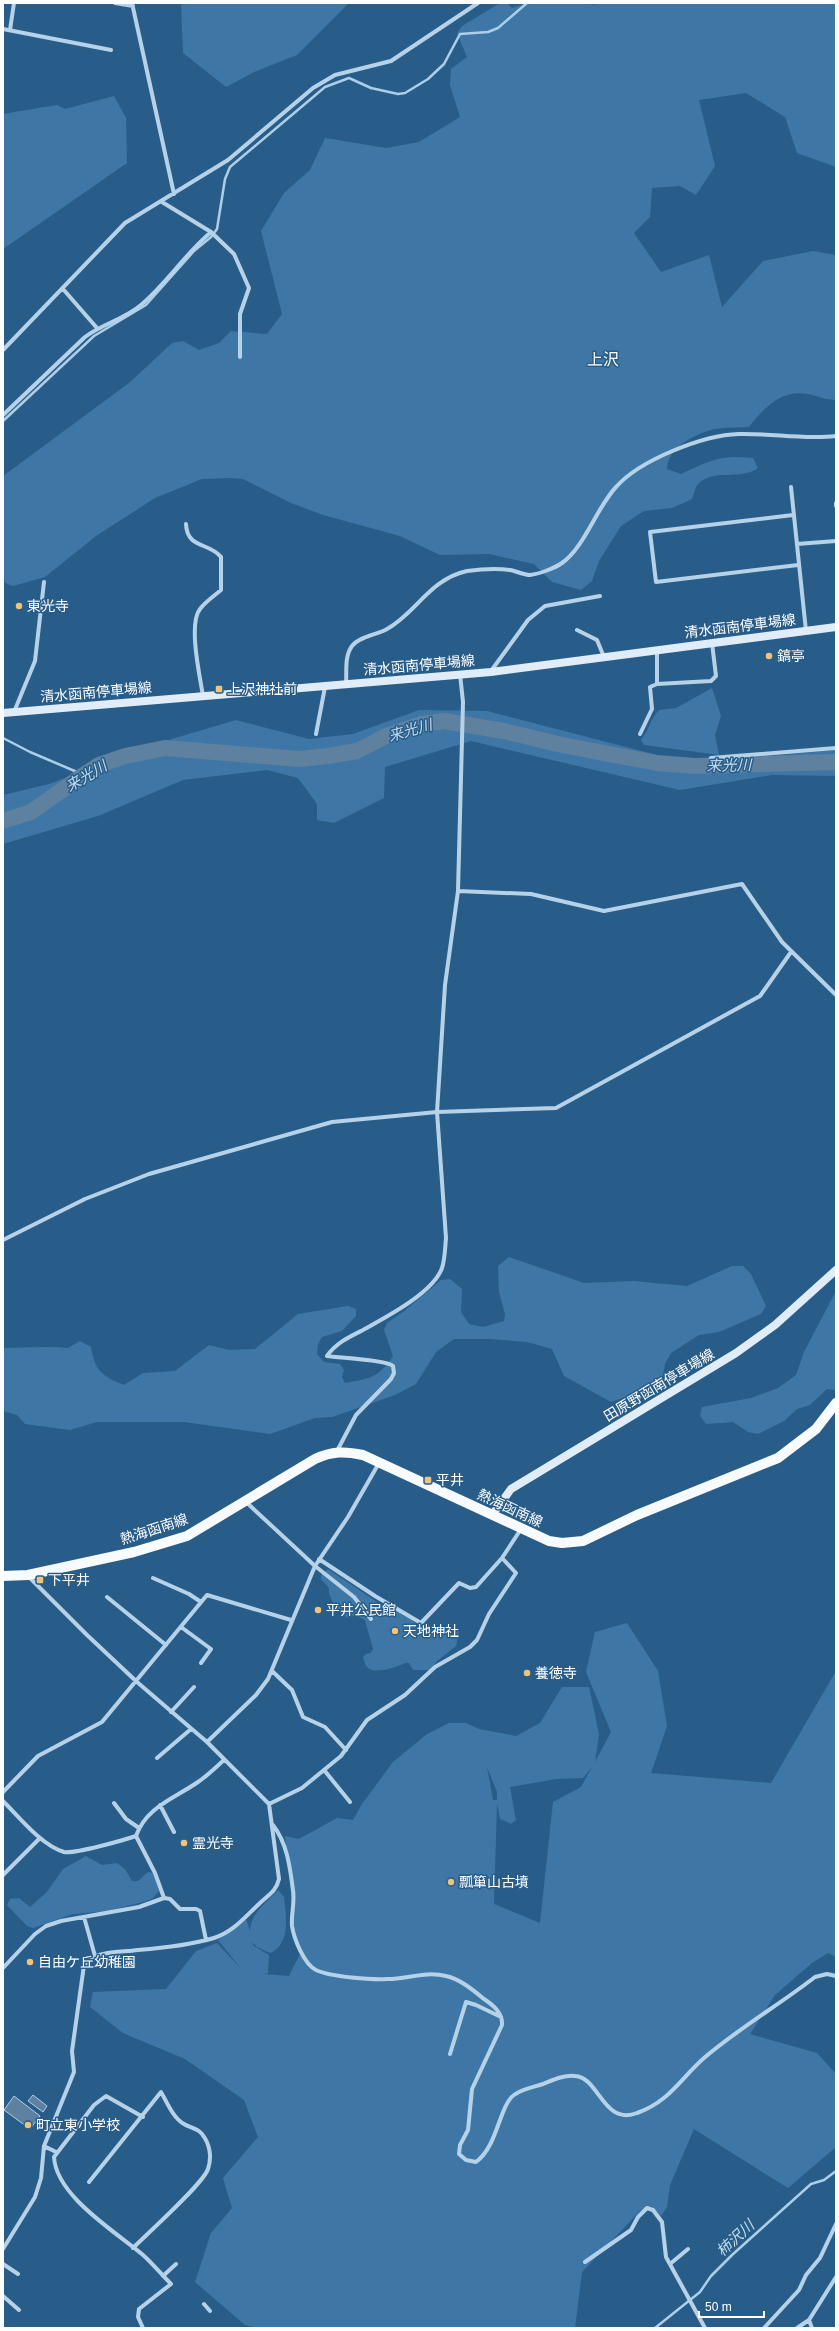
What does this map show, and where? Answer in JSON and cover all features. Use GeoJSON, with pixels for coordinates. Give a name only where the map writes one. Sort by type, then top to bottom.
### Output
{"type":"FeatureCollection","features":[{"type":"Feature","properties":{"kind":"main road","name":"清水函南停車場線"},"geometry":{"type":"LineString","coordinates":[[3,712],[325,687],[490,672],[836,627]]}},
{"type":"Feature","properties":{"kind":"main road","name":"田原野函南停車場線"},"geometry":{"type":"LineString","coordinates":[[492,1515],[511,1489],[736,1353],[775,1325],[836,1270]]}},
{"type":"Feature","properties":{"kind":"main road","name":"熱海函南線"},"geometry":{"type":"LineString","coordinates":[[3,1576],[28,1575],[134,1552],[187,1536],[246,1502],[315,1459],[337,1452],[349,1452],[363,1455],[549,1541],[562,1543],[583,1541],[637,1515],[778,1458],[816,1429],[836,1403]]}},
{"type":"Feature","properties":{"kind":"street"},"geometry":{"type":"LineString","coordinates":[[10,30],[14,3]]}},
{"type":"Feature","properties":{"kind":"street"},"geometry":{"type":"LineString","coordinates":[[115,3],[132,4],[174,194]]}},
{"type":"Feature","properties":{"kind":"street"},"geometry":{"type":"LineString","coordinates":[[3,350],[125,223],[162,202],[228,160],[313,88],[328,78],[391,61],[478,3]]}},
{"type":"Feature","properties":{"kind":"street"},"geometry":{"type":"LineString","coordinates":[[3,29],[111,50]]}},
{"type":"Feature","properties":{"kind":"street"},"geometry":{"type":"LineString","coordinates":[[162,202],[211,232],[234,254],[249,288],[240,314],[240,357]]}},
{"type":"Feature","properties":{"kind":"street"},"geometry":{"type":"LineString","coordinates":[[3,415],[97,328],[140,306],[187,253],[211,232]]}},
{"type":"Feature","properties":{"kind":"street"},"geometry":{"type":"LineString","coordinates":[[63,289],[97,328]]}},
{"type":"Feature","properties":{"kind":"street"},"geometry":{"type":"LineString","coordinates":[[346,685],[347,657],[353,646],[388,629],[430,590],[447,580],[465,572],[486,568],[530,575],[561,564],[574,552],[616,486],[653,460],[719,435],[740,434],[800,438],[836,436]]}},
{"type":"Feature","properties":{"kind":"street"},"geometry":{"type":"LineString","coordinates":[[790,487],[806,630]]}},
{"type":"Feature","properties":{"kind":"street"},"geometry":{"type":"LineString","coordinates":[[793,515],[650,532],[656,582],[798,565]]}},
{"type":"Feature","properties":{"kind":"street"},"geometry":{"type":"LineString","coordinates":[[186,524],[188,535],[192,540],[221,557],[221,590],[200,609],[196,617],[195,638],[203,696]]}},
{"type":"Feature","properties":{"kind":"street"},"geometry":{"type":"LineString","coordinates":[[797,544],[836,541]]}},
{"type":"Feature","properties":{"kind":"street"},"geometry":{"type":"LineString","coordinates":[[14,712],[35,660],[44,582]]}},
{"type":"Feature","properties":{"kind":"street"},"geometry":{"type":"LineString","coordinates":[[490,672],[528,620],[545,606],[600,596]]}},
{"type":"Feature","properties":{"kind":"street"},"geometry":{"type":"LineString","coordinates":[[577,630],[598,640],[604,657]]}},
{"type":"Feature","properties":{"kind":"street"},"geometry":{"type":"LineString","coordinates":[[640,734],[652,709],[650,687],[657,684],[711,681],[716,676],[712,643]]}},
{"type":"Feature","properties":{"kind":"street"},"geometry":{"type":"LineString","coordinates":[[657,650],[657,684]]}},
{"type":"Feature","properties":{"kind":"street"},"geometry":{"type":"LineString","coordinates":[[337,1452],[356,1415],[391,1379],[394,1373],[393,1366],[385,1362],[347,1360],[327,1356],[336,1344],[415,1297],[432,1284],[441,1269],[446,1238],[438,1112],[445,985],[458,891],[463,702],[460,674]]}},
{"type":"Feature","properties":{"kind":"street"},"geometry":{"type":"LineString","coordinates":[[316,734],[325,687]]}},
{"type":"Feature","properties":{"kind":"street"},"geometry":{"type":"LineString","coordinates":[[711,758],[836,748]]}},
{"type":"Feature","properties":{"kind":"street"},"geometry":{"type":"LineString","coordinates":[[458,891],[531,894],[604,911],[742,884],[782,942],[836,994]]}},
{"type":"Feature","properties":{"kind":"street"},"geometry":{"type":"LineString","coordinates":[[3,1240],[85,1199],[149,1174],[332,1122],[438,1112],[556,1108],[760,996],[791,952]]}},
{"type":"Feature","properties":{"kind":"street"},"geometry":{"type":"LineString","coordinates":[[207,1742],[256,1695],[272,1671],[291,1620],[315,1566],[348,1517],[379,1463]]}},
{"type":"Feature","properties":{"kind":"street"},"geometry":{"type":"LineString","coordinates":[[246,1502],[315,1566],[348,1592],[371,1619]]}},
{"type":"Feature","properties":{"kind":"street"},"geometry":{"type":"LineString","coordinates":[[320,1559],[375,1596],[421,1623],[459,1583],[470,1588],[476,1587],[502,1558],[521,1528]]}},
{"type":"Feature","properties":{"kind":"street"},"geometry":{"type":"LineString","coordinates":[[269,1804],[302,1788],[346,1750],[368,1720],[405,1695],[435,1667],[449,1657],[466,1650],[477,1640],[489,1614],[516,1573],[502,1558]]}},
{"type":"Feature","properties":{"kind":"street"},"geometry":{"type":"LineString","coordinates":[[3,2249],[35,2197],[41,2178],[44,2146],[74,2072],[72,2051],[84,1965],[95,1956],[215,1938],[239,1924],[278,1887],[279,1879],[269,1804],[207,1742],[137,1682],[28,1575]]}},
{"type":"Feature","properties":{"kind":"street"},"geometry":{"type":"LineString","coordinates":[[153,1578],[190,1594],[201,1602]]}},
{"type":"Feature","properties":{"kind":"street"},"geometry":{"type":"LineString","coordinates":[[3,1792],[38,1756],[102,1722],[137,1682],[207,1595],[291,1620]]}},
{"type":"Feature","properties":{"kind":"street"},"geometry":{"type":"LineString","coordinates":[[107,1597],[166,1645]]}},
{"type":"Feature","properties":{"kind":"street"},"geometry":{"type":"LineString","coordinates":[[181,1626],[211,1649],[201,1663]]}},
{"type":"Feature","properties":{"kind":"street"},"geometry":{"type":"LineString","coordinates":[[272,1671],[292,1690],[303,1717],[325,1727],[346,1750]]}},
{"type":"Feature","properties":{"kind":"street"},"geometry":{"type":"LineString","coordinates":[[171,1712],[194,1687]]}},
{"type":"Feature","properties":{"kind":"street"},"geometry":{"type":"LineString","coordinates":[[157,1758],[191,1729]]}},
{"type":"Feature","properties":{"kind":"street"},"geometry":{"type":"LineString","coordinates":[[164,1898],[155,1873],[136,1836],[139,1828],[160,1805],[198,1782],[224,1760]]}},
{"type":"Feature","properties":{"kind":"street"},"geometry":{"type":"LineString","coordinates":[[324,1770],[350,1802]]}},
{"type":"Feature","properties":{"kind":"street"},"geometry":{"type":"LineString","coordinates":[[3,1801],[40,1838],[65,1852],[118,1843],[136,1836]]}},
{"type":"Feature","properties":{"kind":"street"},"geometry":{"type":"LineString","coordinates":[[114,1803],[126,1819],[139,1828]]}},
{"type":"Feature","properties":{"kind":"street"},"geometry":{"type":"LineString","coordinates":[[160,1805],[174,1832]]}},
{"type":"Feature","properties":{"kind":"street"},"geometry":{"type":"LineString","coordinates":[[272,1825],[281,1835],[285,1846],[294,1892],[292,1928],[304,1959],[316,1970],[372,1979],[388,1979],[431,1974],[447,1976],[463,1984],[491,2004],[501,2017],[501,2031],[483,2064],[470,2096],[468,2130],[460,2145],[459,2154],[471,2162],[476,2162],[486,2152],[498,2130],[507,2102],[515,2094],[564,2076],[576,2076],[584,2078],[608,2107],[622,2116],[637,2114],[666,2097],[704,2058],[815,1978],[827,1974],[836,1976]]}},
{"type":"Feature","properties":{"kind":"street"},"geometry":{"type":"LineString","coordinates":[[3,1875],[40,1838]]}},
{"type":"Feature","properties":{"kind":"street"},"geometry":{"type":"LineString","coordinates":[[3,1968],[35,1934],[46,1926],[84,1917],[139,1907],[164,1898],[170,1899],[180,1909],[196,1908],[200,1911],[206,1940]]}},
{"type":"Feature","properties":{"kind":"street"},"geometry":{"type":"LineString","coordinates":[[84,1917],[95,1956]]}},
{"type":"Feature","properties":{"kind":"street"},"geometry":{"type":"LineString","coordinates":[[450,2054],[466,2002],[501,2017]]}},
{"type":"Feature","properties":{"kind":"street"},"geometry":{"type":"LineString","coordinates":[[89,2182],[143,2117],[161,2092],[174,2115],[183,2124],[194,2128],[202,2134],[209,2146],[210,2156],[208,2170],[133,2248]]}},
{"type":"Feature","properties":{"kind":"street"},"geometry":{"type":"LineString","coordinates":[[143,2117],[106,2096],[94,2105],[56,2152],[54,2162],[56,2171],[62,2180],[95,2218],[143,2255],[171,2284],[137,2312],[143,2328]]}},
{"type":"Feature","properties":{"kind":"street"},"geometry":{"type":"LineString","coordinates":[[44,2146],[56,2152]]}},
{"type":"Feature","properties":{"kind":"street"},"geometry":{"type":"LineString","coordinates":[[585,2262],[631,2230],[638,2217],[647,2208],[653,2210],[662,2222],[666,2257],[705,2328]]}},
{"type":"Feature","properties":{"kind":"street"},"geometry":{"type":"LineString","coordinates":[[764,2328],[799,2290],[806,2275],[820,2258],[836,2224]]}},
{"type":"Feature","properties":{"kind":"street"},"geometry":{"type":"LineString","coordinates":[[670,2264],[688,2250]]}},
{"type":"Feature","properties":{"kind":"street"},"geometry":{"type":"LineString","coordinates":[[3,2264],[18,2274]]}},
{"type":"Feature","properties":{"kind":"street"},"geometry":{"type":"LineString","coordinates":[[163,2276],[176,2264]]}},
{"type":"Feature","properties":{"kind":"street"},"geometry":{"type":"LineString","coordinates":[[797,2328],[809,2320],[836,2278]]}},
{"type":"Feature","properties":{"kind":"street"},"geometry":{"type":"LineString","coordinates":[[3,2296],[19,2310]]}},
{"type":"Feature","properties":{"kind":"street"},"geometry":{"type":"LineString","coordinates":[[204,2304],[210,2310]]}},
{"type":"Feature","properties":{"kind":"street"},"geometry":{"type":"LineString","coordinates":[[809,2320],[812,2328]]}},
{"type":"Feature","properties":{"kind":"shaded area"},"geometry":{"type":"Polygon","coordinates":[[[181,3],[349,3],[297,55],[254,72],[226,87],[183,53],[181,3]]]}},
{"type":"Feature","properties":{"kind":"shaded area"},"geometry":{"type":"Polygon","coordinates":[[[500,3],[507,3],[512,8],[527,3],[596,3],[590,6],[599,3],[836,3],[836,167],[797,153],[785,117],[746,93],[699,100],[715,166],[696,195],[680,186],[652,188],[650,217],[634,233],[661,272],[709,255],[722,307],[763,261],[813,251],[836,255],[836,400],[808,394],[790,394],[781,397],[767,407],[749,427],[714,429],[690,438],[683,443],[672,454],[668,461],[667,469],[681,474],[708,462],[732,457],[753,458],[758,468],[743,474],[719,475],[704,479],[697,485],[692,499],[672,508],[644,511],[621,526],[599,561],[592,581],[581,590],[552,582],[534,564],[489,554],[440,555],[400,536],[323,515],[291,503],[243,479],[230,478],[202,479],[155,498],[96,536],[45,577],[13,586],[5,583],[4,579],[3,585],[3,476],[129,383],[172,343],[183,341],[199,350],[219,343],[231,331],[267,334],[282,314],[261,231],[284,193],[310,170],[325,138],[386,148],[419,142],[460,117],[450,85],[451,69],[467,57],[457,33],[462,26],[500,3]]]}},
{"type":"Feature","properties":{"kind":"shaded area"},"geometry":{"type":"Polygon","coordinates":[[[114,96],[126,118],[127,163],[3,249],[3,114],[57,105],[65,109],[114,96]]]}},
{"type":"Feature","properties":{"kind":"shaded area"},"geometry":{"type":"Polygon","coordinates":[[[712,688],[721,716],[715,735],[719,755],[644,745],[641,740],[659,710],[676,708],[712,688]]]}},
{"type":"Feature","properties":{"kind":"shaded area"},"geometry":{"type":"Polygon","coordinates":[[[419,710],[487,711],[680,761],[748,758],[836,750],[836,776],[772,775],[680,790],[471,741],[385,767],[384,798],[334,823],[317,820],[317,804],[298,778],[267,770],[183,780],[98,816],[3,844],[3,795],[49,784],[175,738],[236,720],[309,739],[353,734],[419,710]]]}},
{"type":"Feature","properties":{"kind":"shaded area"},"geometry":{"type":"Polygon","coordinates":[[[509,1257],[584,1283],[633,1281],[687,1286],[732,1266],[743,1266],[751,1274],[766,1306],[761,1314],[719,1332],[699,1335],[671,1353],[665,1364],[663,1376],[654,1387],[611,1402],[564,1376],[552,1349],[527,1342],[490,1339],[454,1339],[436,1352],[416,1384],[395,1395],[332,1417],[315,1418],[270,1434],[184,1422],[97,1422],[70,1430],[25,1424],[17,1415],[3,1411],[3,1348],[68,1348],[80,1341],[91,1347],[97,1367],[101,1372],[110,1379],[124,1385],[143,1373],[175,1371],[209,1345],[229,1350],[255,1349],[298,1314],[348,1306],[356,1309],[356,1316],[342,1331],[322,1337],[318,1344],[317,1354],[324,1362],[340,1364],[344,1370],[342,1377],[345,1383],[361,1380],[378,1373],[393,1356],[384,1330],[387,1323],[403,1312],[441,1280],[450,1279],[462,1289],[461,1312],[469,1324],[483,1327],[504,1321],[505,1314],[499,1292],[498,1266],[509,1257]]]}},
{"type":"Feature","properties":{"kind":"shaded area"},"geometry":{"type":"Polygon","coordinates":[[[836,1291],[836,1390],[827,1389],[810,1405],[797,1409],[784,1421],[758,1434],[748,1432],[733,1422],[706,1424],[700,1416],[702,1407],[751,1398],[778,1388],[796,1375],[804,1352],[836,1291]]]}},
{"type":"Feature","properties":{"kind":"shaded area"},"geometry":{"type":"Polygon","coordinates":[[[328,1569],[380,1604],[391,1606],[403,1612],[418,1625],[425,1627],[450,1627],[459,1631],[456,1646],[437,1661],[430,1670],[413,1670],[409,1663],[386,1670],[370,1669],[366,1666],[363,1657],[366,1654],[371,1653],[373,1649],[365,1620],[355,1615],[348,1618],[341,1613],[332,1601],[329,1588],[321,1579],[321,1575],[328,1569]]]}},
{"type":"Feature","properties":{"kind":"shaded area"},"geometry":{"type":"Polygon","coordinates":[[[627,1623],[658,1671],[667,1726],[651,1773],[771,1783],[836,1671],[836,1957],[828,1953],[812,1963],[775,1995],[750,2034],[817,2053],[836,2074],[836,2147],[788,2188],[694,2129],[670,2185],[667,2207],[661,2216],[651,2206],[641,2210],[582,2272],[575,2328],[258,2328],[245,2325],[195,2282],[211,2233],[232,2208],[223,2178],[258,2137],[244,2100],[185,2059],[123,2033],[90,2007],[93,1992],[166,1989],[196,1951],[217,1943],[242,1970],[218,1940],[246,1919],[250,1931],[256,1914],[278,1890],[284,1897],[286,1912],[286,1929],[281,1943],[277,1949],[270,1953],[257,1947],[252,1942],[254,1946],[269,1955],[268,1973],[264,1974],[289,1976],[300,1954],[292,1923],[292,1902],[285,1836],[299,1839],[337,1818],[353,1820],[362,1804],[393,1762],[427,1734],[449,1723],[466,1723],[479,1729],[516,1736],[540,1723],[562,1687],[589,1687],[599,1734],[595,1762],[611,1732],[586,1672],[595,1632],[627,1623]],[[487,1767],[493,1800],[497,1800],[497,1792],[487,1767]],[[592,1767],[583,1778],[557,1779],[510,1787],[516,1820],[511,1824],[500,1819],[497,1803],[494,1904],[540,1923],[553,1802],[581,1787],[592,1767]]]}},
{"type":"Feature","properties":{"kind":"shaded area"},"geometry":{"type":"Polygon","coordinates":[[[86,1856],[102,1865],[117,1863],[125,1869],[132,1881],[138,1881],[148,1872],[153,1873],[159,1891],[152,1899],[143,1902],[108,1911],[73,1914],[33,1928],[27,1926],[7,1905],[10,1899],[19,1898],[30,1907],[47,1892],[63,1869],[86,1856]]]}},
{"type":"Feature","properties":{"kind":"shaded area"},"geometry":{"type":"Polygon","coordinates":[[[33,2095],[47,2106],[43,2112],[28,2101],[33,2095]]]}},
{"type":"Feature","properties":{"kind":"shaded area"},"geometry":{"type":"Polygon","coordinates":[[[14,2096],[40,2116],[30,2129],[4,2110],[14,2096]]]}},
{"type":"Feature","properties":{"kind":"waterway"},"geometry":{"type":"LineString","coordinates":[[3,421],[94,336],[146,305],[194,251],[211,237],[217,229],[225,179],[230,167],[325,87],[349,78],[371,88],[398,94],[405,93],[428,79],[444,64],[460,34],[488,32],[498,28],[527,3]]}},
{"type":"Feature","properties":{"kind":"waterway","name":"来光川"},"geometry":{"type":"LineString","coordinates":[[3,821],[31,812],[99,765],[125,756],[165,748],[299,759],[328,756],[357,751],[386,736],[421,724],[444,721],[504,731],[562,745],[657,763],[695,766],[836,762]]}},
{"type":"Feature","properties":{"kind":"waterway"},"geometry":{"type":"LineString","coordinates":[[3,738],[30,752],[77,772],[82,776]]}},
{"type":"Feature","properties":{"kind":"waterway","name":"柿沢川"},"geometry":{"type":"LineString","coordinates":[[655,2328],[700,2292],[711,2276],[732,2255],[811,2184],[824,2180],[836,2171]]}},
{"type":"Feature","properties":{"kind":"place","name":"東光寺"},"geometry":{"type":"Point","coordinates":[19,606]}},
{"type":"Feature","properties":{"kind":"place","name":"鎬亭"},"geometry":{"type":"Point","coordinates":[769,656]}},
{"type":"Feature","properties":{"kind":"place","name":"上沢神社前"},"geometry":{"type":"Point","coordinates":[219,689]}},
{"type":"Feature","properties":{"kind":"place","name":"平井"},"geometry":{"type":"Point","coordinates":[428,1480]}},
{"type":"Feature","properties":{"kind":"place","name":"下平井"},"geometry":{"type":"Point","coordinates":[40,1580]}},
{"type":"Feature","properties":{"kind":"place","name":"平井公民館"},"geometry":{"type":"Point","coordinates":[318,1610]}},
{"type":"Feature","properties":{"kind":"place","name":"天地神社"},"geometry":{"type":"Point","coordinates":[395,1631]}},
{"type":"Feature","properties":{"kind":"place","name":"養徳寺"},"geometry":{"type":"Point","coordinates":[527,1673]}},
{"type":"Feature","properties":{"kind":"place","name":"霊光寺"},"geometry":{"type":"Point","coordinates":[184,1843]}},
{"type":"Feature","properties":{"kind":"place","name":"瓢箪山古墳"},"geometry":{"type":"Point","coordinates":[451,1882]}},
{"type":"Feature","properties":{"kind":"place","name":"自由ケ丘幼稚園"},"geometry":{"type":"Point","coordinates":[30,1962]}},
{"type":"Feature","properties":{"kind":"place","name":"町立東小学校"},"geometry":{"type":"Point","coordinates":[28,2125]}},
{"type":"Feature","properties":{"kind":"district","name":"上沢"},"geometry":{"type":"Point","coordinates":[603,359]}}]}
